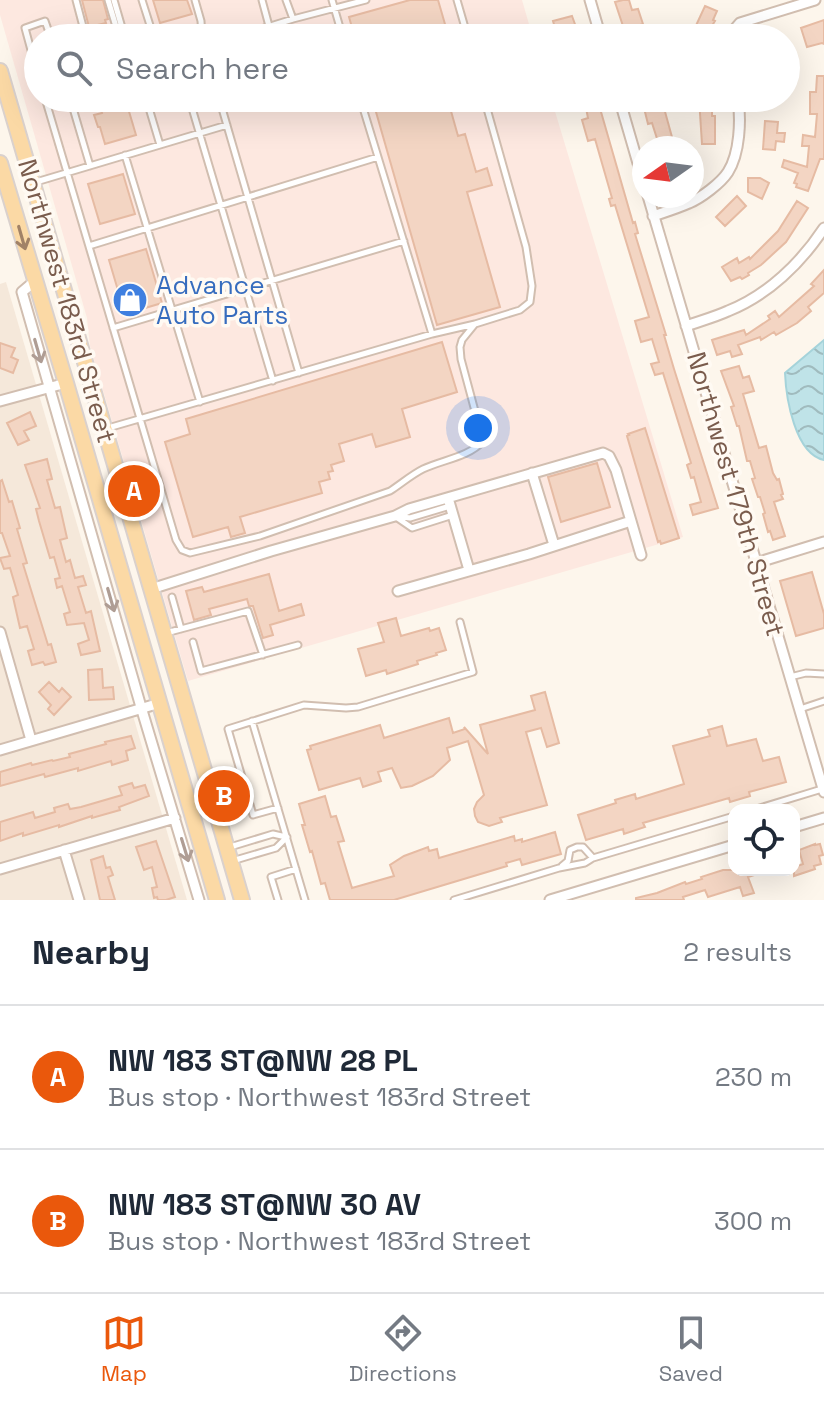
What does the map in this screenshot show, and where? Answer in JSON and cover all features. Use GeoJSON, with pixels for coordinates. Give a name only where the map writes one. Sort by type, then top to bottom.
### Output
{"type":"FeatureCollection","features":[{"type":"Feature","properties":{"kind":"main road","name":"Northwest 183rd Street"},"geometry":{"type":"LineString","coordinates":[[0,71],[242,900]]}},
{"type":"Feature","properties":{"kind":"main road","name":"Northwest 183rd Street"},"geometry":{"type":"LineString","coordinates":[[1,173],[77,419],[217,900]]}},
{"type":"Feature","properties":{"kind":"main road"},"geometry":{"type":"LineString","coordinates":[[77,419],[94,431],[103,429]]}},
{"type":"Feature","properties":{"kind":"main road"},"geometry":{"type":"LineString","coordinates":[[160,703],[179,712],[192,729]]}},
{"type":"Feature","properties":{"kind":"street"},"geometry":{"type":"LineString","coordinates":[[590,0],[597,24]]}},
{"type":"Feature","properties":{"kind":"street"},"geometry":{"type":"LineString","coordinates":[[739,24],[815,0]]}},
{"type":"Feature","properties":{"kind":"street"},"geometry":{"type":"LineString","coordinates":[[623,112],[632,143]]}},
{"type":"Feature","properties":{"kind":"street"},"geometry":{"type":"LineString","coordinates":[[653,216],[691,202],[728,172],[736,150],[738,112]]}},
{"type":"Feature","properties":{"kind":"street","name":"Northwest 179th Street"},"geometry":{"type":"LineString","coordinates":[[651,208],[824,790]]}},
{"type":"Feature","properties":{"kind":"street"},"geometry":{"type":"LineString","coordinates":[[686,326],[731,310],[764,291],[797,263],[824,228]]}},
{"type":"Feature","properties":{"kind":"street"},"geometry":{"type":"LineString","coordinates":[[35,281],[22,292],[199,900]]}},
{"type":"Feature","properties":{"kind":"street"},"geometry":{"type":"LineString","coordinates":[[0,401],[66,383]]}},
{"type":"Feature","properties":{"kind":"street"},"geometry":{"type":"LineString","coordinates":[[151,589],[395,516],[409,509],[450,506],[532,473],[603,453],[609,456],[616,470],[641,555]]}},
{"type":"Feature","properties":{"kind":"street"},"geometry":{"type":"LineString","coordinates":[[532,473],[554,545]]}},
{"type":"Feature","properties":{"kind":"street"},"geometry":{"type":"LineString","coordinates":[[450,506],[469,570]]}},
{"type":"Feature","properties":{"kind":"street"},"geometry":{"type":"LineString","coordinates":[[398,591],[631,521]]}},
{"type":"Feature","properties":{"kind":"street"},"geometry":{"type":"LineString","coordinates":[[756,563],[824,542]]}},
{"type":"Feature","properties":{"kind":"street"},"geometry":{"type":"LineString","coordinates":[[0,632],[31,740]]}},
{"type":"Feature","properties":{"kind":"street"},"geometry":{"type":"LineString","coordinates":[[0,750],[160,703]]}},
{"type":"Feature","properties":{"kind":"street"},"geometry":{"type":"LineString","coordinates":[[0,869],[175,818]]}},
{"type":"Feature","properties":{"kind":"street"},"geometry":{"type":"LineString","coordinates":[[800,825],[824,818]]}},
{"type":"Feature","properties":{"kind":"street"},"geometry":{"type":"LineString","coordinates":[[550,900],[728,847]]}},
{"type":"Feature","properties":{"kind":"street"},"geometry":{"type":"LineString","coordinates":[[64,850],[79,900]]}},
{"type":"Feature","properties":{"kind":"lane"},"geometry":{"type":"LineString","coordinates":[[76,0],[82,24]]}},
{"type":"Feature","properties":{"kind":"lane"},"geometry":{"type":"LineString","coordinates":[[111,0],[116,24]]}},
{"type":"Feature","properties":{"kind":"lane"},"geometry":{"type":"LineString","coordinates":[[111,0],[120,24]]}},
{"type":"Feature","properties":{"kind":"lane"},"geometry":{"type":"LineString","coordinates":[[142,0],[150,24]]}},
{"type":"Feature","properties":{"kind":"lane"},"geometry":{"type":"LineString","coordinates":[[195,0],[201,24]]}},
{"type":"Feature","properties":{"kind":"lane"},"geometry":{"type":"LineString","coordinates":[[262,0],[268,24]]}},
{"type":"Feature","properties":{"kind":"lane"},"geometry":{"type":"LineString","coordinates":[[286,0],[293,19]]}},
{"type":"Feature","properties":{"kind":"lane"},"geometry":{"type":"LineString","coordinates":[[332,0],[339,24]]}},
{"type":"Feature","properties":{"kind":"lane"},"geometry":{"type":"LineString","coordinates":[[276,24],[366,0]]}},
{"type":"Feature","properties":{"kind":"lane"},"geometry":{"type":"LineString","coordinates":[[457,0],[464,24]]}},
{"type":"Feature","properties":{"kind":"lane"},"geometry":{"type":"LineString","coordinates":[[49,112],[163,502],[182,550],[201,552],[260,536],[390,491],[418,471],[476,450],[483,441],[460,347],[475,324]]}},
{"type":"Feature","properties":{"kind":"lane"},"geometry":{"type":"LineString","coordinates":[[74,112],[90,166]]}},
{"type":"Feature","properties":{"kind":"lane"},"geometry":{"type":"LineString","coordinates":[[150,112],[160,145]]}},
{"type":"Feature","properties":{"kind":"lane"},"geometry":{"type":"LineString","coordinates":[[193,112],[273,381]]}},
{"type":"Feature","properties":{"kind":"lane"},"geometry":{"type":"LineString","coordinates":[[223,112],[299,373]]}},
{"type":"Feature","properties":{"kind":"lane"},"geometry":{"type":"LineString","coordinates":[[364,112],[432,334]]}},
{"type":"Feature","properties":{"kind":"lane"},"geometry":{"type":"LineString","coordinates":[[103,429],[475,324],[520,310],[530,302],[532,286],[526,247],[488,112]]}},
{"type":"Feature","properties":{"kind":"lane"},"geometry":{"type":"LineString","coordinates":[[32,183],[227,125]]}},
{"type":"Feature","properties":{"kind":"lane"},"geometry":{"type":"LineString","coordinates":[[125,155],[200,402]]}},
{"type":"Feature","properties":{"kind":"lane"},"geometry":{"type":"LineString","coordinates":[[88,246],[378,157]]}},
{"type":"Feature","properties":{"kind":"lane"},"geometry":{"type":"LineString","coordinates":[[113,328],[404,241]]}},
{"type":"Feature","properties":{"kind":"lane"},"geometry":{"type":"LineString","coordinates":[[395,516],[412,528],[450,506]]}},
{"type":"Feature","properties":{"kind":"lane"},"geometry":{"type":"LineString","coordinates":[[172,597],[181,629]]}},
{"type":"Feature","properties":{"kind":"lane"},"geometry":{"type":"LineString","coordinates":[[164,634],[248,611],[263,655]]}},
{"type":"Feature","properties":{"kind":"lane"},"geometry":{"type":"LineString","coordinates":[[278,808],[253,815],[228,729],[304,705],[358,707],[473,672],[460,622]]}},
{"type":"Feature","properties":{"kind":"lane"},"geometry":{"type":"LineString","coordinates":[[193,642],[201,671],[298,645]]}},
{"type":"Feature","properties":{"kind":"lane"},"geometry":{"type":"LineString","coordinates":[[790,677],[806,673],[824,674]]}},
{"type":"Feature","properties":{"kind":"lane"},"geometry":{"type":"LineString","coordinates":[[799,710],[824,701]]}},
{"type":"Feature","properties":{"kind":"lane"},"geometry":{"type":"LineString","coordinates":[[252,721],[305,900]]}},
{"type":"Feature","properties":{"kind":"lane"},"geometry":{"type":"LineString","coordinates":[[774,804],[824,790]]}},
{"type":"Feature","properties":{"kind":"lane"},"geometry":{"type":"LineString","coordinates":[[454,900],[728,818]]}},
{"type":"Feature","properties":{"kind":"lane"},"geometry":{"type":"LineString","coordinates":[[229,855],[273,834],[287,837]]}},
{"type":"Feature","properties":{"kind":"lane"},"geometry":{"type":"LineString","coordinates":[[229,855],[276,848],[287,837]]}},
{"type":"Feature","properties":{"kind":"lane"},"geometry":{"type":"LineString","coordinates":[[559,868],[568,861],[570,850],[577,847],[583,847],[593,858]]}},
{"type":"Feature","properties":{"kind":"lane"},"geometry":{"type":"LineString","coordinates":[[278,900],[271,877],[296,869]]}},
{"type":"Feature","properties":{"kind":"shaded area"},"geometry":{"type":"Polygon","coordinates":[[[0,0],[522,0],[529,24],[24,24],[24,99],[0,15],[0,0]]]}},
{"type":"Feature","properties":{"kind":"shaded area"},"geometry":{"type":"Polygon","coordinates":[[[28,112],[555,112],[683,537],[188,681],[90,346],[87,318],[28,112]]]}},
{"type":"Feature","properties":{"kind":"shaded area"},"geometry":{"type":"Polygon","coordinates":[[[6,282],[187,900],[0,900],[0,284],[6,282]]]}},
{"type":"Feature","properties":{"kind":"water"},"geometry":{"type":"Polygon","coordinates":[[[824,340],[824,460],[814,456],[799,436],[790,410],[785,373],[824,340]]]}},
{"type":"Feature","properties":{"kind":"building"},"geometry":{"type":"Polygon","coordinates":[[[82,0],[103,0],[108,19],[106,23],[88,24],[82,0]]]}},
{"type":"Feature","properties":{"kind":"building"},"geometry":{"type":"Polygon","coordinates":[[[153,0],[187,0],[192,14],[160,23],[153,0]]]}},
{"type":"Feature","properties":{"kind":"building"},"geometry":{"type":"Polygon","coordinates":[[[410,0],[438,0],[445,24],[351,24],[349,17],[410,0]]]}},
{"type":"Feature","properties":{"kind":"building"},"geometry":{"type":"Polygon","coordinates":[[[629,0],[632,10],[638,9],[643,24],[622,24],[615,2],[629,0]]]}},
{"type":"Feature","properties":{"kind":"building"},"geometry":{"type":"Polygon","coordinates":[[[705,6],[717,11],[713,24],[697,24],[705,6]]]}},
{"type":"Feature","properties":{"kind":"building"},"geometry":{"type":"Polygon","coordinates":[[[572,16],[575,24],[554,24],[553,21],[572,16]]]}},
{"type":"Feature","properties":{"kind":"building"},"geometry":{"type":"Polygon","coordinates":[[[824,20],[824,44],[807,47],[801,28],[824,20]]]}},
{"type":"Feature","properties":{"kind":"building"},"geometry":{"type":"Polygon","coordinates":[[[817,76],[824,76],[824,159],[820,159],[808,191],[796,187],[794,183],[798,173],[782,167],[784,160],[807,167],[809,146],[802,146],[803,135],[815,137],[817,114],[810,114],[810,92],[816,92],[817,76]]]}},
{"type":"Feature","properties":{"kind":"building"},"geometry":{"type":"Polygon","coordinates":[[[129,112],[136,135],[105,144],[94,115],[129,112]]]}},
{"type":"Feature","properties":{"kind":"building"},"geometry":{"type":"Polygon","coordinates":[[[376,112],[451,112],[458,136],[465,134],[476,172],[487,168],[492,185],[467,192],[500,307],[437,325],[376,112]]]}},
{"type":"Feature","properties":{"kind":"building"},"geometry":{"type":"Polygon","coordinates":[[[587,112],[601,112],[635,222],[638,233],[635,234],[674,369],[718,508],[693,515],[690,505],[701,502],[687,465],[691,463],[663,373],[655,375],[651,364],[659,362],[652,339],[641,342],[635,321],[649,317],[615,205],[611,206],[609,199],[612,198],[595,139],[588,141],[582,120],[588,118],[587,112]]]}},
{"type":"Feature","properties":{"kind":"building"},"geometry":{"type":"Polygon","coordinates":[[[645,112],[665,112],[672,136],[656,136],[652,123],[648,124],[645,112]]]}},
{"type":"Feature","properties":{"kind":"building"},"geometry":{"type":"Polygon","coordinates":[[[700,112],[712,112],[715,116],[715,144],[704,144],[700,112]]]}},
{"type":"Feature","properties":{"kind":"building"},"geometry":{"type":"Polygon","coordinates":[[[765,121],[778,122],[777,133],[785,133],[784,142],[776,141],[775,150],[763,149],[765,121]]]}},
{"type":"Feature","properties":{"kind":"building"},"geometry":{"type":"Polygon","coordinates":[[[123,174],[135,214],[100,224],[88,184],[123,174]]]}},
{"type":"Feature","properties":{"kind":"building"},"geometry":{"type":"Polygon","coordinates":[[[748,178],[760,178],[769,183],[762,199],[748,192],[748,178]]]}},
{"type":"Feature","properties":{"kind":"building"},"geometry":{"type":"Polygon","coordinates":[[[737,196],[746,206],[725,226],[716,217],[737,196]]]}},
{"type":"Feature","properties":{"kind":"building"},"geometry":{"type":"Polygon","coordinates":[[[797,201],[808,208],[786,242],[749,275],[731,281],[722,267],[737,258],[739,263],[750,259],[778,231],[797,201]]]}},
{"type":"Feature","properties":{"kind":"building"},"geometry":{"type":"Polygon","coordinates":[[[146,249],[162,303],[125,314],[109,260],[146,249]]]}},
{"type":"Feature","properties":{"kind":"building"},"geometry":{"type":"Polygon","coordinates":[[[824,270],[824,293],[808,307],[811,311],[797,323],[776,335],[774,332],[761,340],[760,337],[738,345],[742,354],[732,357],[730,351],[717,355],[712,340],[744,330],[746,335],[770,319],[768,316],[775,311],[779,317],[814,286],[811,284],[824,270]]]}},
{"type":"Feature","properties":{"kind":"building"},"geometry":{"type":"Polygon","coordinates":[[[442,342],[457,392],[402,409],[410,437],[376,447],[372,434],[339,444],[344,461],[331,465],[333,471],[328,472],[330,479],[319,482],[322,493],[240,517],[245,533],[231,537],[228,527],[193,537],[165,442],[190,434],[186,419],[442,342]]]}},
{"type":"Feature","properties":{"kind":"building"},"geometry":{"type":"Polygon","coordinates":[[[0,343],[15,348],[11,357],[18,360],[13,373],[0,368],[0,343]]]}},
{"type":"Feature","properties":{"kind":"building"},"geometry":{"type":"Polygon","coordinates":[[[739,366],[743,378],[749,376],[754,391],[743,394],[759,448],[766,446],[773,473],[779,479],[783,494],[783,499],[774,502],[785,536],[773,540],[768,532],[765,513],[752,479],[755,478],[750,461],[747,461],[731,407],[734,406],[721,371],[739,366]]]}},
{"type":"Feature","properties":{"kind":"building"},"geometry":{"type":"Polygon","coordinates":[[[30,412],[36,426],[24,431],[29,440],[18,445],[7,423],[30,412]]]}},
{"type":"Feature","properties":{"kind":"building"},"geometry":{"type":"Polygon","coordinates":[[[645,428],[679,538],[661,544],[627,436],[645,428]]]}},
{"type":"Feature","properties":{"kind":"building"},"geometry":{"type":"Polygon","coordinates":[[[47,459],[52,479],[47,480],[55,508],[60,507],[67,538],[60,540],[66,562],[70,560],[75,578],[83,576],[86,585],[78,587],[86,613],[91,611],[100,651],[81,655],[78,644],[89,640],[84,623],[67,625],[64,614],[70,612],[62,586],[57,588],[55,579],[60,578],[54,557],[50,558],[36,509],[40,508],[25,465],[47,459]]]}},
{"type":"Feature","properties":{"kind":"building"},"geometry":{"type":"Polygon","coordinates":[[[597,463],[610,507],[561,522],[548,477],[597,463]]]}},
{"type":"Feature","properties":{"kind":"building"},"geometry":{"type":"Polygon","coordinates":[[[2,480],[20,528],[17,529],[27,563],[23,564],[56,662],[45,665],[43,662],[32,665],[28,651],[34,649],[27,626],[20,628],[13,597],[18,595],[10,568],[4,569],[0,558],[10,556],[0,533],[2,480]]]}},
{"type":"Feature","properties":{"kind":"building"},"geometry":{"type":"Polygon","coordinates":[[[812,572],[824,614],[824,628],[796,636],[780,581],[812,572]]]}},
{"type":"Feature","properties":{"kind":"building"},"geometry":{"type":"Polygon","coordinates":[[[269,574],[279,611],[301,604],[304,615],[270,625],[273,635],[263,638],[253,606],[249,606],[247,599],[209,609],[211,615],[194,620],[186,591],[202,587],[204,592],[269,574]]]}},
{"type":"Feature","properties":{"kind":"building"},"geometry":{"type":"Polygon","coordinates":[[[396,618],[401,636],[439,628],[446,650],[417,661],[418,664],[387,674],[386,670],[366,676],[358,649],[384,642],[378,623],[396,618]]]}},
{"type":"Feature","properties":{"kind":"building"},"geometry":{"type":"Polygon","coordinates":[[[102,669],[103,688],[113,687],[114,699],[89,700],[88,670],[102,669]]]}},
{"type":"Feature","properties":{"kind":"building"},"geometry":{"type":"Polygon","coordinates":[[[49,682],[59,692],[62,688],[71,697],[54,715],[48,709],[51,705],[39,692],[49,682]]]}},
{"type":"Feature","properties":{"kind":"building"},"geometry":{"type":"Polygon","coordinates":[[[545,692],[559,743],[547,747],[541,728],[526,732],[547,805],[500,818],[502,822],[489,826],[478,822],[474,809],[484,795],[468,741],[447,748],[450,760],[433,776],[412,786],[401,788],[392,768],[378,772],[381,781],[363,787],[360,778],[319,790],[307,750],[311,749],[310,746],[380,725],[384,738],[449,718],[453,733],[464,727],[488,754],[480,725],[535,710],[531,696],[545,692]]]}},
{"type":"Feature","properties":{"kind":"building"},"geometry":{"type":"Polygon","coordinates":[[[722,726],[727,746],[756,739],[763,761],[779,757],[786,782],[749,792],[750,796],[730,802],[729,798],[643,823],[645,827],[624,834],[623,829],[586,840],[578,815],[635,794],[636,799],[684,784],[673,746],[710,736],[708,730],[722,726]]]}},
{"type":"Feature","properties":{"kind":"building"},"geometry":{"type":"Polygon","coordinates":[[[131,736],[135,748],[126,751],[128,760],[112,765],[111,761],[45,777],[44,774],[0,786],[0,772],[70,757],[69,754],[131,736]]]}},
{"type":"Feature","properties":{"kind":"building"},"geometry":{"type":"Polygon","coordinates":[[[132,783],[134,788],[145,785],[149,796],[119,807],[120,810],[0,841],[0,822],[33,812],[35,818],[68,804],[70,809],[122,795],[119,787],[132,783]]]}},
{"type":"Feature","properties":{"kind":"building"},"geometry":{"type":"Polygon","coordinates":[[[325,796],[331,817],[336,816],[344,841],[338,842],[352,888],[394,876],[390,865],[428,847],[429,851],[437,849],[439,858],[514,836],[515,841],[522,839],[522,842],[555,832],[561,854],[522,865],[520,859],[506,863],[507,866],[394,900],[330,900],[310,852],[299,804],[325,796]]]}},
{"type":"Feature","properties":{"kind":"building"},"geometry":{"type":"Polygon","coordinates":[[[156,841],[175,897],[166,900],[154,898],[152,888],[157,887],[152,867],[144,870],[136,847],[156,841]]]}},
{"type":"Feature","properties":{"kind":"building"},"geometry":{"type":"Polygon","coordinates":[[[820,844],[823,855],[819,856],[821,864],[800,874],[800,865],[803,864],[800,850],[820,844]]]}},
{"type":"Feature","properties":{"kind":"building"},"geometry":{"type":"Polygon","coordinates":[[[103,856],[106,868],[110,867],[113,875],[108,877],[115,900],[100,900],[91,860],[103,856]]]}},
{"type":"Feature","properties":{"kind":"building"},"geometry":{"type":"Polygon","coordinates":[[[723,870],[728,870],[728,876],[751,876],[748,877],[754,893],[743,896],[740,887],[708,897],[705,890],[683,897],[684,900],[636,900],[702,879],[723,870]]]}},
{"type":"Feature","properties":{"kind":"place","name":"Advance Auto Parts"},"geometry":{"type":"Point","coordinates":[130,300]}},
{"type":"Feature","properties":{"kind":"place","name":"NW 183 ST@NW 28 PL"},"geometry":{"type":"Point","coordinates":[134,491]}},
{"type":"Feature","properties":{"kind":"place","name":"NW 183 ST@NW 30 AV"},"geometry":{"type":"Point","coordinates":[224,796]}}]}
